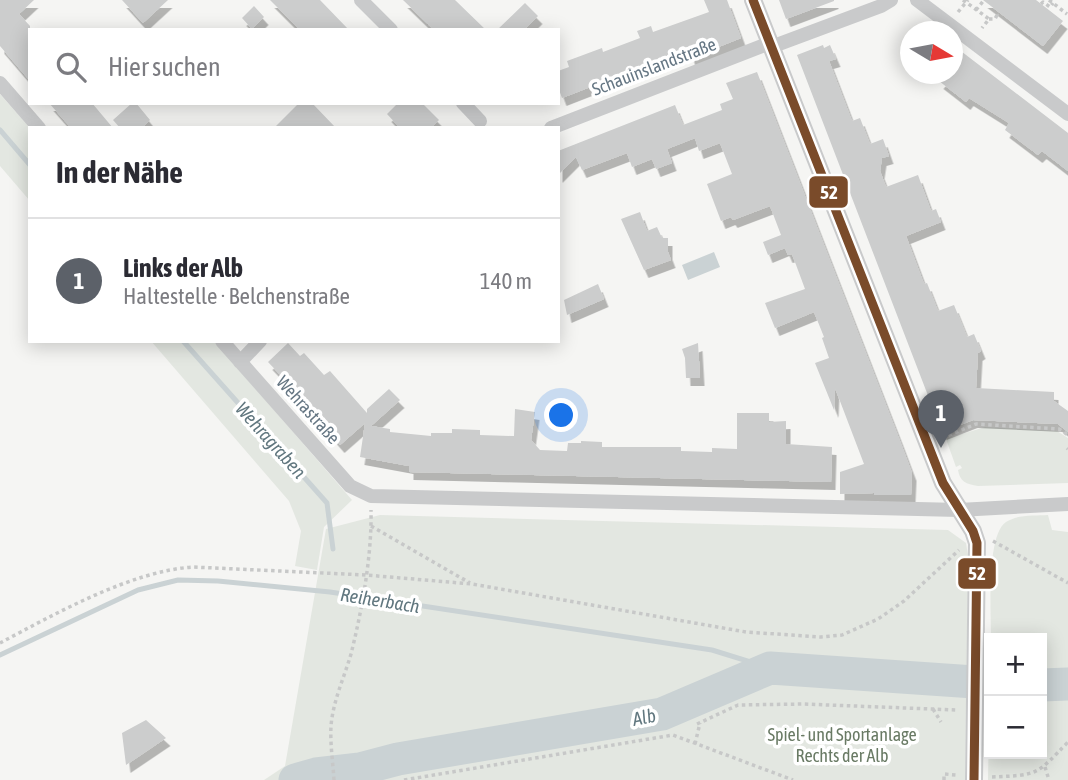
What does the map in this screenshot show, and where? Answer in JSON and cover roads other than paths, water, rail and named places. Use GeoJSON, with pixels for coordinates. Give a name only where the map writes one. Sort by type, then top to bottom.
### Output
{"type":"FeatureCollection","features":[{"type":"Feature","properties":{"kind":"street"},"geometry":{"type":"LineString","coordinates":[[361,0],[389,28]]}},
{"type":"Feature","properties":{"kind":"street"},"geometry":{"type":"LineString","coordinates":[[753,0],[943,483],[973,531],[977,543],[977,661],[972,711],[980,779]]}},
{"type":"Feature","properties":{"kind":"street","name":"Schauinslandstraße"},"geometry":{"type":"LineString","coordinates":[[556,126],[891,0]]}},
{"type":"Feature","properties":{"kind":"street"},"geometry":{"type":"LineString","coordinates":[[917,0],[1068,114]]}},
{"type":"Feature","properties":{"kind":"street"},"geometry":{"type":"LineString","coordinates":[[0,83],[36,126]]}},
{"type":"Feature","properties":{"kind":"street"},"geometry":{"type":"LineString","coordinates":[[464,105],[480,126]]}},
{"type":"Feature","properties":{"kind":"street","name":"Wehrastraße"},"geometry":{"type":"LineString","coordinates":[[224,343],[350,486],[371,496],[959,510]]}},
{"type":"Feature","properties":{"kind":"street"},"geometry":{"type":"LineString","coordinates":[[240,362],[258,343]]}},
{"type":"Feature","properties":{"kind":"street"},"geometry":{"type":"LineString","coordinates":[[959,510],[1068,504]]}},
{"type":"Feature","properties":{"kind":"waterway","name":"Wehragraben"},"geometry":{"type":"LineString","coordinates":[[0,130],[28,163]]}},
{"type":"Feature","properties":{"kind":"waterway","name":"Wehragraben"},"geometry":{"type":"LineString","coordinates":[[185,343],[327,503],[333,549]]}},
{"type":"Feature","properties":{"kind":"waterway","name":"Reiherbach"},"geometry":{"type":"LineString","coordinates":[[0,655],[138,590],[178,580],[218,581],[330,592],[712,650],[770,668]]}},
{"type":"Feature","properties":{"kind":"waterway","name":"Alb"},"geometry":{"type":"LineString","coordinates":[[295,780],[316,774],[360,769],[398,759],[662,714],[770,668],[984,683]]}},
{"type":"Feature","properties":{"kind":"waterway","name":"Alb"},"geometry":{"type":"LineString","coordinates":[[1047,685],[1068,684]]}},
{"type":"Feature","properties":{"kind":"place","name":"Links der Alb"},"geometry":{"type":"Point","coordinates":[941,448]}},
{"type":"Feature","properties":{"kind":"park label","name":"Spiel- und Sportanlage Rechts der Alb"},"geometry":{"type":"Point","coordinates":[842,745]}}]}
